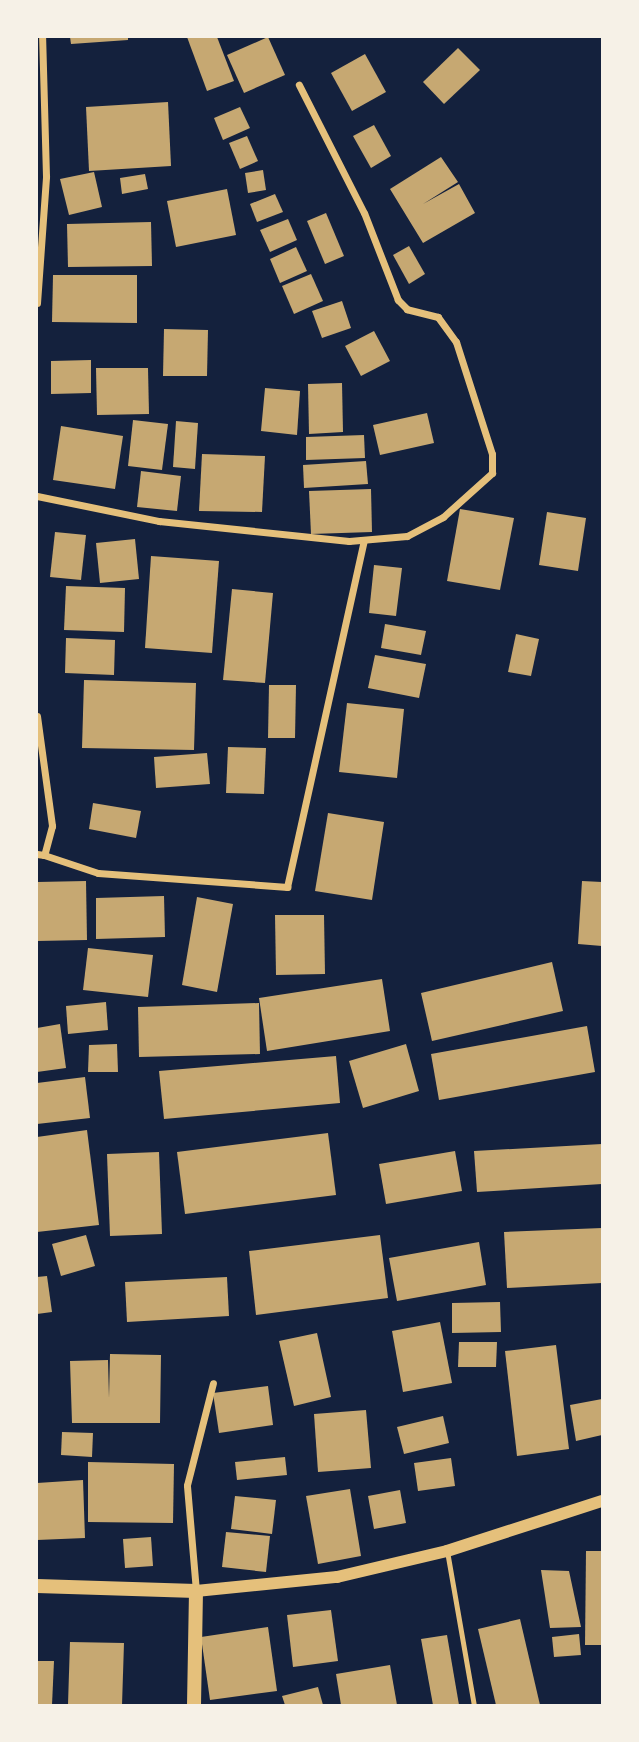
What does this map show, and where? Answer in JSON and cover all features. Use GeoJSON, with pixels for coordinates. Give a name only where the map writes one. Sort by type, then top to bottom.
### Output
{"type":"FeatureCollection","features":[{"type":"Feature","properties":{"kind":"main road"},"geometry":{"type":"LineString","coordinates":[[37,1586],[196,1591],[194,1705]]}},
{"type":"Feature","properties":{"kind":"street"},"geometry":{"type":"LineString","coordinates":[[37,303],[46,176],[42,37]]}},
{"type":"Feature","properties":{"kind":"street"},"geometry":{"type":"LineString","coordinates":[[37,496],[159,521],[364,540],[407,536],[443,517],[492,473],[494,460],[456,342],[438,317],[407,309],[398,300],[364,213],[299,85]]}},
{"type":"Feature","properties":{"kind":"street"},"geometry":{"type":"LineString","coordinates":[[37,716],[52,826],[40,854],[98,873],[287,887],[364,540]]}},
{"type":"Feature","properties":{"kind":"street"},"geometry":{"type":"LineString","coordinates":[[213,1383],[187,1485],[196,1591],[337,1577],[447,1551],[602,1501]]}},
{"type":"Feature","properties":{"kind":"lane"},"geometry":{"type":"LineString","coordinates":[[447,1551],[474,1705]]}},
{"type":"Feature","properties":{"kind":"building"},"geometry":{"type":"Polygon","coordinates":[[[70,37],[128,37],[128,40],[71,44],[70,37]]]}},
{"type":"Feature","properties":{"kind":"building"},"geometry":{"type":"Polygon","coordinates":[[[187,37],[217,37],[234,81],[207,91],[187,37]]]}},
{"type":"Feature","properties":{"kind":"building"},"geometry":{"type":"Polygon","coordinates":[[[268,37],[285,75],[244,93],[227,55],[268,37]]]}},
{"type":"Feature","properties":{"kind":"building"},"geometry":{"type":"Polygon","coordinates":[[[458,48],[480,70],[444,104],[423,82],[458,48]]]}},
{"type":"Feature","properties":{"kind":"building"},"geometry":{"type":"Polygon","coordinates":[[[365,54],[386,92],[352,111],[331,73],[365,54]]]}},
{"type":"Feature","properties":{"kind":"building"},"geometry":{"type":"Polygon","coordinates":[[[168,102],[171,166],[89,171],[86,107],[168,102]]]}},
{"type":"Feature","properties":{"kind":"building"},"geometry":{"type":"Polygon","coordinates":[[[240,107],[250,128],[223,140],[214,118],[240,107]]]}},
{"type":"Feature","properties":{"kind":"building"},"geometry":{"type":"Polygon","coordinates":[[[374,125],[391,156],[371,168],[353,136],[374,125]]]}},
{"type":"Feature","properties":{"kind":"building"},"geometry":{"type":"Polygon","coordinates":[[[247,136],[258,161],[240,169],[229,143],[247,136]]]}},
{"type":"Feature","properties":{"kind":"building"},"geometry":{"type":"Polygon","coordinates":[[[441,157],[458,182],[423,204],[459,184],[475,213],[423,243],[390,189],[441,157]]]}},
{"type":"Feature","properties":{"kind":"building"},"geometry":{"type":"Polygon","coordinates":[[[263,170],[266,190],[248,193],[245,173],[263,170]]]}},
{"type":"Feature","properties":{"kind":"building"},"geometry":{"type":"Polygon","coordinates":[[[94,172],[102,207],[69,215],[60,179],[94,172]]]}},
{"type":"Feature","properties":{"kind":"building"},"geometry":{"type":"Polygon","coordinates":[[[145,174],[148,189],[122,194],[120,178],[145,174]]]}},
{"type":"Feature","properties":{"kind":"building"},"geometry":{"type":"Polygon","coordinates":[[[227,189],[236,235],[176,247],[167,201],[227,189]]]}},
{"type":"Feature","properties":{"kind":"building"},"geometry":{"type":"Polygon","coordinates":[[[275,194],[283,212],[257,222],[250,204],[275,194]]]}},
{"type":"Feature","properties":{"kind":"building"},"geometry":{"type":"Polygon","coordinates":[[[326,213],[344,256],[325,264],[307,221],[326,213]]]}},
{"type":"Feature","properties":{"kind":"building"},"geometry":{"type":"Polygon","coordinates":[[[288,219],[297,240],[270,252],[260,230],[288,219]]]}},
{"type":"Feature","properties":{"kind":"building"},"geometry":{"type":"Polygon","coordinates":[[[151,222],[152,266],[68,267],[67,224],[151,222]]]}},
{"type":"Feature","properties":{"kind":"building"},"geometry":{"type":"Polygon","coordinates":[[[409,246],[425,274],[409,284],[393,255],[409,246]]]}},
{"type":"Feature","properties":{"kind":"building"},"geometry":{"type":"Polygon","coordinates":[[[296,247],[307,271],[280,283],[270,259],[296,247]]]}},
{"type":"Feature","properties":{"kind":"building"},"geometry":{"type":"Polygon","coordinates":[[[311,274],[323,301],[294,314],[282,286],[311,274]]]}},
{"type":"Feature","properties":{"kind":"building"},"geometry":{"type":"Polygon","coordinates":[[[53,275],[137,275],[137,323],[52,322],[53,275]]]}},
{"type":"Feature","properties":{"kind":"building"},"geometry":{"type":"Polygon","coordinates":[[[342,301],[351,328],[322,338],[312,311],[342,301]]]}},
{"type":"Feature","properties":{"kind":"building"},"geometry":{"type":"Polygon","coordinates":[[[164,329],[208,330],[207,376],[163,376],[164,329]]]}},
{"type":"Feature","properties":{"kind":"building"},"geometry":{"type":"Polygon","coordinates":[[[374,331],[390,361],[361,376],[345,346],[374,331]]]}},
{"type":"Feature","properties":{"kind":"building"},"geometry":{"type":"Polygon","coordinates":[[[91,360],[91,393],[51,394],[51,361],[91,360]]]}},
{"type":"Feature","properties":{"kind":"building"},"geometry":{"type":"Polygon","coordinates":[[[96,368],[148,368],[149,414],[97,415],[96,368]]]}},
{"type":"Feature","properties":{"kind":"building"},"geometry":{"type":"Polygon","coordinates":[[[342,383],[343,432],[309,434],[308,384],[342,383]]]}},
{"type":"Feature","properties":{"kind":"building"},"geometry":{"type":"Polygon","coordinates":[[[265,388],[300,391],[297,435],[261,431],[265,388]]]}},
{"type":"Feature","properties":{"kind":"building"},"geometry":{"type":"Polygon","coordinates":[[[427,413],[434,443],[380,455],[373,425],[427,413]]]}},
{"type":"Feature","properties":{"kind":"building"},"geometry":{"type":"Polygon","coordinates":[[[133,420],[168,424],[162,470],[128,466],[133,420]]]}},
{"type":"Feature","properties":{"kind":"building"},"geometry":{"type":"Polygon","coordinates":[[[176,421],[198,423],[195,469],[173,467],[176,421]]]}},
{"type":"Feature","properties":{"kind":"building"},"geometry":{"type":"Polygon","coordinates":[[[61,426],[123,436],[115,489],[53,480],[61,426]]]}},
{"type":"Feature","properties":{"kind":"building"},"geometry":{"type":"Polygon","coordinates":[[[364,435],[365,458],[306,460],[306,437],[364,435]]]}},
{"type":"Feature","properties":{"kind":"building"},"geometry":{"type":"Polygon","coordinates":[[[202,454],[265,456],[262,512],[199,511],[202,454]]]}},
{"type":"Feature","properties":{"kind":"building"},"geometry":{"type":"Polygon","coordinates":[[[366,461],[368,484],[304,488],[303,465],[366,461]]]}},
{"type":"Feature","properties":{"kind":"building"},"geometry":{"type":"Polygon","coordinates":[[[141,471],[181,476],[177,511],[137,507],[141,471]]]}},
{"type":"Feature","properties":{"kind":"building"},"geometry":{"type":"Polygon","coordinates":[[[371,489],[372,532],[311,534],[309,491],[371,489]]]}},
{"type":"Feature","properties":{"kind":"building"},"geometry":{"type":"Polygon","coordinates":[[[460,509],[514,518],[500,590],[447,581],[460,509]]]}},
{"type":"Feature","properties":{"kind":"building"},"geometry":{"type":"Polygon","coordinates":[[[547,512],[586,518],[578,571],[539,565],[547,512]]]}},
{"type":"Feature","properties":{"kind":"building"},"geometry":{"type":"Polygon","coordinates":[[[55,532],[86,535],[81,580],[50,577],[55,532]]]}},
{"type":"Feature","properties":{"kind":"building"},"geometry":{"type":"Polygon","coordinates":[[[135,539],[139,579],[100,583],[96,543],[135,539]]]}},
{"type":"Feature","properties":{"kind":"building"},"geometry":{"type":"Polygon","coordinates":[[[151,556],[219,561],[212,653],[145,648],[151,556]]]}},
{"type":"Feature","properties":{"kind":"building"},"geometry":{"type":"Polygon","coordinates":[[[374,565],[402,568],[396,616],[369,613],[374,565]]]}},
{"type":"Feature","properties":{"kind":"building"},"geometry":{"type":"Polygon","coordinates":[[[66,586],[125,588],[124,632],[64,630],[66,586]]]}},
{"type":"Feature","properties":{"kind":"building"},"geometry":{"type":"Polygon","coordinates":[[[232,589],[273,593],[265,683],[223,680],[232,589]]]}},
{"type":"Feature","properties":{"kind":"building"},"geometry":{"type":"Polygon","coordinates":[[[385,624],[426,631],[421,655],[381,648],[385,624]]]}},
{"type":"Feature","properties":{"kind":"building"},"geometry":{"type":"Polygon","coordinates":[[[516,634],[539,639],[531,676],[508,672],[516,634]]]}},
{"type":"Feature","properties":{"kind":"building"},"geometry":{"type":"Polygon","coordinates":[[[66,638],[115,640],[114,675],[65,673],[66,638]]]}},
{"type":"Feature","properties":{"kind":"building"},"geometry":{"type":"Polygon","coordinates":[[[375,655],[426,664],[419,698],[368,688],[375,655]]]}},
{"type":"Feature","properties":{"kind":"building"},"geometry":{"type":"Polygon","coordinates":[[[84,680],[196,683],[194,750],[82,748],[84,680]]]}},
{"type":"Feature","properties":{"kind":"building"},"geometry":{"type":"Polygon","coordinates":[[[269,685],[296,685],[295,738],[268,738],[269,685]]]}},
{"type":"Feature","properties":{"kind":"building"},"geometry":{"type":"Polygon","coordinates":[[[347,703],[404,709],[397,778],[339,772],[347,703]]]}},
{"type":"Feature","properties":{"kind":"building"},"geometry":{"type":"Polygon","coordinates":[[[228,747],[266,748],[264,794],[226,793],[228,747]]]}},
{"type":"Feature","properties":{"kind":"building"},"geometry":{"type":"Polygon","coordinates":[[[207,753],[210,784],[156,788],[154,757],[207,753]]]}},
{"type":"Feature","properties":{"kind":"building"},"geometry":{"type":"Polygon","coordinates":[[[93,803],[141,811],[136,838],[89,829],[93,803]]]}},
{"type":"Feature","properties":{"kind":"building"},"geometry":{"type":"Polygon","coordinates":[[[328,813],[384,822],[372,900],[315,891],[328,813]]]}},
{"type":"Feature","properties":{"kind":"building"},"geometry":{"type":"Polygon","coordinates":[[[86,881],[87,940],[37,941],[37,882],[86,881]]]}},
{"type":"Feature","properties":{"kind":"building"},"geometry":{"type":"Polygon","coordinates":[[[582,881],[602,882],[602,946],[578,944],[582,881]]]}},
{"type":"Feature","properties":{"kind":"building"},"geometry":{"type":"Polygon","coordinates":[[[164,896],[165,937],[96,939],[96,898],[164,896]]]}},
{"type":"Feature","properties":{"kind":"building"},"geometry":{"type":"Polygon","coordinates":[[[197,897],[233,904],[217,992],[182,985],[197,897]]]}},
{"type":"Feature","properties":{"kind":"building"},"geometry":{"type":"Polygon","coordinates":[[[275,915],[324,915],[325,974],[276,975],[275,915]]]}},
{"type":"Feature","properties":{"kind":"building"},"geometry":{"type":"Polygon","coordinates":[[[88,948],[153,955],[148,997],[83,990],[88,948]]]}},
{"type":"Feature","properties":{"kind":"building"},"geometry":{"type":"Polygon","coordinates":[[[552,962],[563,1011],[432,1041],[421,993],[552,962]]]}},
{"type":"Feature","properties":{"kind":"building"},"geometry":{"type":"Polygon","coordinates":[[[382,979],[390,1031],[267,1051],[259,998],[382,979]]]}},
{"type":"Feature","properties":{"kind":"building"},"geometry":{"type":"Polygon","coordinates":[[[106,1002],[108,1030],[68,1034],[66,1006],[106,1002]]]}},
{"type":"Feature","properties":{"kind":"building"},"geometry":{"type":"Polygon","coordinates":[[[259,1003],[260,1054],[139,1057],[138,1007],[259,1003]]]}},
{"type":"Feature","properties":{"kind":"building"},"geometry":{"type":"Polygon","coordinates":[[[60,1024],[66,1068],[37,1072],[37,1028],[60,1024]]]}},
{"type":"Feature","properties":{"kind":"building"},"geometry":{"type":"Polygon","coordinates":[[[587,1026],[595,1072],[439,1100],[431,1054],[587,1026]]]}},
{"type":"Feature","properties":{"kind":"building"},"geometry":{"type":"Polygon","coordinates":[[[117,1044],[118,1072],[88,1072],[89,1045],[117,1044]]]}},
{"type":"Feature","properties":{"kind":"building"},"geometry":{"type":"Polygon","coordinates":[[[406,1044],[419,1091],[363,1108],[349,1061],[406,1044]]]}},
{"type":"Feature","properties":{"kind":"building"},"geometry":{"type":"Polygon","coordinates":[[[336,1056],[340,1103],[164,1119],[159,1071],[336,1056]]]}},
{"type":"Feature","properties":{"kind":"building"},"geometry":{"type":"Polygon","coordinates":[[[85,1077],[90,1118],[37,1124],[37,1083],[85,1077]]]}},
{"type":"Feature","properties":{"kind":"building"},"geometry":{"type":"Polygon","coordinates":[[[87,1130],[99,1225],[37,1232],[37,1137],[87,1130]]]}},
{"type":"Feature","properties":{"kind":"building"},"geometry":{"type":"Polygon","coordinates":[[[328,1133],[336,1195],[185,1214],[177,1152],[328,1133]]]}},
{"type":"Feature","properties":{"kind":"building"},"geometry":{"type":"Polygon","coordinates":[[[602,1144],[602,1184],[477,1192],[474,1151],[602,1144]]]}},
{"type":"Feature","properties":{"kind":"building"},"geometry":{"type":"Polygon","coordinates":[[[455,1151],[462,1191],[386,1204],[379,1164],[455,1151]]]}},
{"type":"Feature","properties":{"kind":"building"},"geometry":{"type":"Polygon","coordinates":[[[159,1152],[162,1234],[110,1236],[107,1154],[159,1152]]]}},
{"type":"Feature","properties":{"kind":"building"},"geometry":{"type":"Polygon","coordinates":[[[602,1228],[602,1283],[507,1288],[504,1232],[602,1228]]]}},
{"type":"Feature","properties":{"kind":"building"},"geometry":{"type":"Polygon","coordinates":[[[86,1235],[95,1266],[61,1276],[52,1244],[86,1235]]]}},
{"type":"Feature","properties":{"kind":"building"},"geometry":{"type":"Polygon","coordinates":[[[380,1235],[388,1298],[256,1315],[249,1251],[380,1235]]]}},
{"type":"Feature","properties":{"kind":"building"},"geometry":{"type":"Polygon","coordinates":[[[479,1242],[486,1285],[397,1301],[389,1258],[479,1242]]]}},
{"type":"Feature","properties":{"kind":"building"},"geometry":{"type":"Polygon","coordinates":[[[47,1276],[52,1312],[37,1314],[37,1277],[47,1276]]]}},
{"type":"Feature","properties":{"kind":"building"},"geometry":{"type":"Polygon","coordinates":[[[227,1277],[229,1316],[127,1322],[125,1282],[227,1277]]]}},
{"type":"Feature","properties":{"kind":"building"},"geometry":{"type":"Polygon","coordinates":[[[500,1302],[501,1332],[452,1333],[452,1303],[500,1302]]]}},
{"type":"Feature","properties":{"kind":"building"},"geometry":{"type":"Polygon","coordinates":[[[440,1322],[452,1383],[403,1392],[392,1331],[440,1322]]]}},
{"type":"Feature","properties":{"kind":"building"},"geometry":{"type":"Polygon","coordinates":[[[317,1333],[331,1397],[294,1406],[279,1341],[317,1333]]]}},
{"type":"Feature","properties":{"kind":"building"},"geometry":{"type":"Polygon","coordinates":[[[459,1342],[497,1342],[496,1367],[458,1367],[459,1342]]]}},
{"type":"Feature","properties":{"kind":"building"},"geometry":{"type":"Polygon","coordinates":[[[556,1345],[569,1449],[517,1456],[505,1351],[556,1345]]]}},
{"type":"Feature","properties":{"kind":"building"},"geometry":{"type":"Polygon","coordinates":[[[110,1354],[161,1355],[160,1423],[72,1423],[70,1361],[108,1360],[109,1398],[110,1354]]]}},
{"type":"Feature","properties":{"kind":"building"},"geometry":{"type":"Polygon","coordinates":[[[268,1386],[273,1425],[219,1433],[213,1393],[268,1386]]]}},
{"type":"Feature","properties":{"kind":"building"},"geometry":{"type":"Polygon","coordinates":[[[602,1399],[602,1435],[576,1441],[570,1405],[602,1399]]]}},
{"type":"Feature","properties":{"kind":"building"},"geometry":{"type":"Polygon","coordinates":[[[366,1410],[371,1468],[318,1472],[314,1414],[366,1410]]]}},
{"type":"Feature","properties":{"kind":"building"},"geometry":{"type":"Polygon","coordinates":[[[443,1416],[449,1443],[404,1454],[397,1427],[443,1416]]]}},
{"type":"Feature","properties":{"kind":"building"},"geometry":{"type":"Polygon","coordinates":[[[62,1432],[93,1433],[92,1457],[61,1455],[62,1432]]]}},
{"type":"Feature","properties":{"kind":"building"},"geometry":{"type":"Polygon","coordinates":[[[285,1457],[287,1475],[237,1480],[235,1462],[285,1457]]]}},
{"type":"Feature","properties":{"kind":"building"},"geometry":{"type":"Polygon","coordinates":[[[451,1458],[455,1486],[418,1491],[414,1463],[451,1458]]]}},
{"type":"Feature","properties":{"kind":"building"},"geometry":{"type":"Polygon","coordinates":[[[88,1462],[174,1464],[173,1523],[88,1522],[88,1462]]]}},
{"type":"Feature","properties":{"kind":"building"},"geometry":{"type":"Polygon","coordinates":[[[83,1480],[85,1538],[37,1540],[37,1483],[83,1480]]]}},
{"type":"Feature","properties":{"kind":"building"},"geometry":{"type":"Polygon","coordinates":[[[350,1489],[361,1556],[318,1564],[306,1496],[350,1489]]]}},
{"type":"Feature","properties":{"kind":"building"},"geometry":{"type":"Polygon","coordinates":[[[400,1490],[406,1523],[374,1529],[368,1496],[400,1490]]]}},
{"type":"Feature","properties":{"kind":"building"},"geometry":{"type":"Polygon","coordinates":[[[235,1496],[276,1500],[272,1534],[231,1529],[235,1496]]]}},
{"type":"Feature","properties":{"kind":"building"},"geometry":{"type":"Polygon","coordinates":[[[226,1532],[270,1536],[266,1572],[222,1567],[226,1532]]]}},
{"type":"Feature","properties":{"kind":"building"},"geometry":{"type":"Polygon","coordinates":[[[151,1537],[153,1566],[125,1568],[123,1539],[151,1537]]]}},
{"type":"Feature","properties":{"kind":"building"},"geometry":{"type":"Polygon","coordinates":[[[586,1551],[602,1551],[602,1645],[585,1645],[586,1551]]]}},
{"type":"Feature","properties":{"kind":"building"},"geometry":{"type":"Polygon","coordinates":[[[541,1570],[569,1571],[581,1627],[550,1628],[541,1570]]]}},
{"type":"Feature","properties":{"kind":"building"},"geometry":{"type":"Polygon","coordinates":[[[331,1610],[338,1661],[293,1667],[287,1615],[331,1610]]]}},
{"type":"Feature","properties":{"kind":"building"},"geometry":{"type":"Polygon","coordinates":[[[520,1619],[540,1705],[496,1705],[478,1629],[520,1619]]]}},
{"type":"Feature","properties":{"kind":"building"},"geometry":{"type":"Polygon","coordinates":[[[268,1627],[277,1691],[210,1700],[201,1637],[268,1627]]]}},
{"type":"Feature","properties":{"kind":"building"},"geometry":{"type":"Polygon","coordinates":[[[579,1634],[581,1655],[554,1657],[552,1637],[579,1634]]]}},
{"type":"Feature","properties":{"kind":"building"},"geometry":{"type":"Polygon","coordinates":[[[447,1635],[459,1705],[433,1705],[421,1639],[447,1635]]]}},
{"type":"Feature","properties":{"kind":"building"},"geometry":{"type":"Polygon","coordinates":[[[70,1642],[124,1643],[122,1705],[68,1704],[70,1642]]]}},
{"type":"Feature","properties":{"kind":"building"},"geometry":{"type":"Polygon","coordinates":[[[37,1661],[54,1661],[52,1705],[37,1705],[37,1661]]]}},
{"type":"Feature","properties":{"kind":"building"},"geometry":{"type":"Polygon","coordinates":[[[390,1665],[397,1705],[341,1705],[336,1674],[390,1665]]]}},
{"type":"Feature","properties":{"kind":"building"},"geometry":{"type":"Polygon","coordinates":[[[318,1687],[323,1705],[285,1705],[282,1696],[318,1687]]]}}]}
